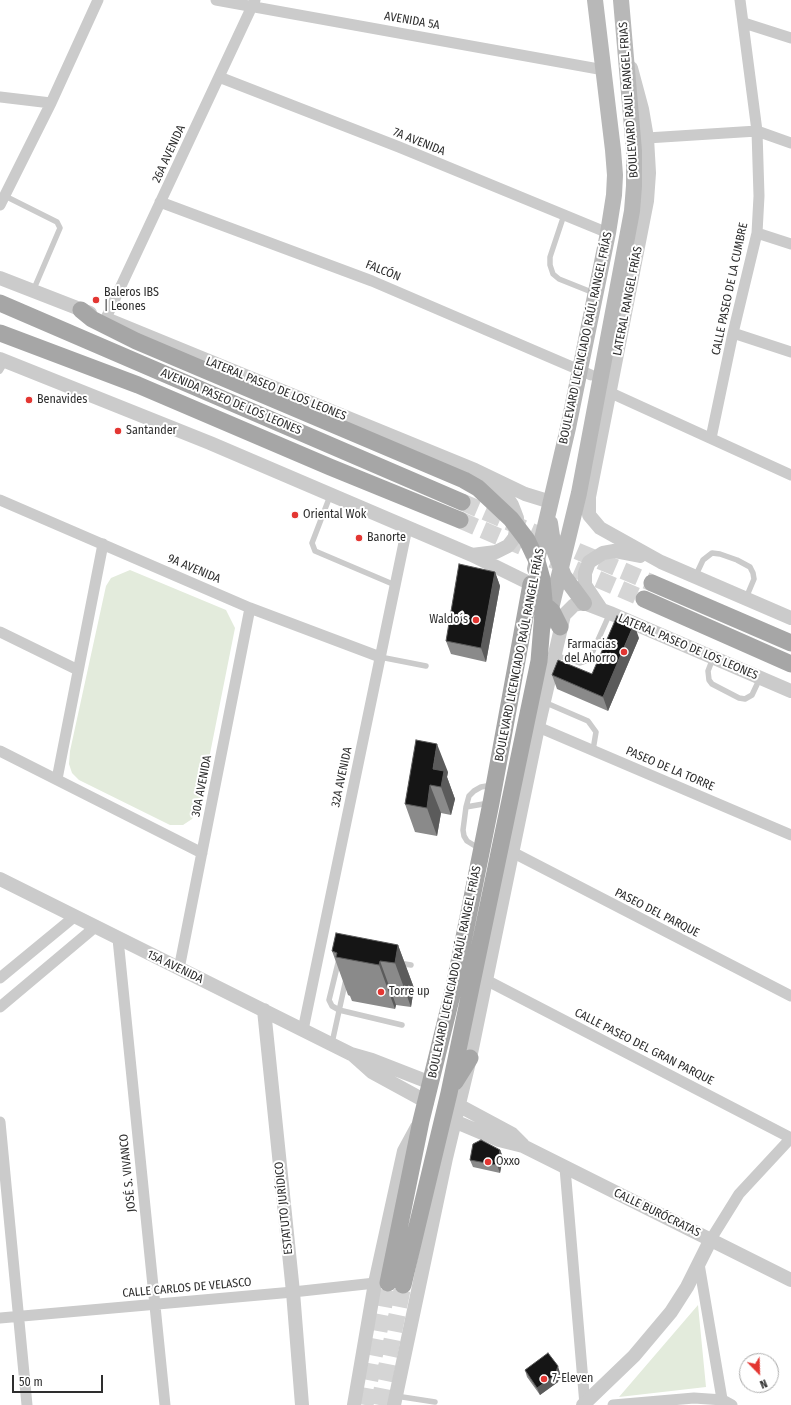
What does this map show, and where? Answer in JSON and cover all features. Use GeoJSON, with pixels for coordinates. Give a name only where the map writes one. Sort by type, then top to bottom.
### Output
{"type":"FeatureCollection","features":[{"type":"Feature","properties":{"kind":"main road","name":"BOULEVARD LICENCIADO RAÚL RANGEL FRÍAS"},"geometry":{"type":"LineString","coordinates":[[389,1284],[421,1121],[454,987],[482,850],[531,584],[568,428],[585,372],[589,368],[595,299],[608,233],[615,175],[595,0]]}},
{"type":"Feature","properties":{"kind":"main road","name":"BOULEVARD RAUL RANGEL FRIAS"},"geometry":{"type":"LineString","coordinates":[[607,341],[632,211],[634,186],[634,151],[621,0]]}},
{"type":"Feature","properties":{"kind":"main road","name":"AVENIDA PASEO DE LOS LEONES"},"geometry":{"type":"LineString","coordinates":[[0,303],[462,502]]}},
{"type":"Feature","properties":{"kind":"main road"},"geometry":{"type":"LineString","coordinates":[[81,310],[92,320],[136,341],[464,480],[478,488],[511,519],[527,540],[537,561],[542,579],[547,658]]}},
{"type":"Feature","properties":{"kind":"main road","name":"AVENIDA PASEO DE LOS LEONES"},"geometry":{"type":"LineString","coordinates":[[0,333],[138,385],[330,467],[460,520]]}},
{"type":"Feature","properties":{"kind":"main road","name":"BOULEVARD LICENCIADO RAÚL RANGEL FRÍAS"},"geometry":{"type":"LineString","coordinates":[[389,1284],[448,1120],[454,1099],[460,1039],[547,658],[607,341]]}},
{"type":"Feature","properties":{"kind":"main road"},"geometry":{"type":"LineString","coordinates":[[585,372],[601,388],[610,393]]}},
{"type":"Feature","properties":{"kind":"main road"},"geometry":{"type":"LineString","coordinates":[[568,428],[578,416],[584,413],[590,413],[596,418],[604,430]]}},
{"type":"Feature","properties":{"kind":"main road"},"geometry":{"type":"LineString","coordinates":[[550,509],[554,550],[564,576],[584,603]]}},
{"type":"Feature","properties":{"kind":"main road"},"geometry":{"type":"LineString","coordinates":[[652,583],[791,643]]}},
{"type":"Feature","properties":{"kind":"main road"},"geometry":{"type":"LineString","coordinates":[[644,599],[791,664]]}},
{"type":"Feature","properties":{"kind":"main road"},"geometry":{"type":"LineString","coordinates":[[524,623],[534,608],[539,605],[546,606],[552,611],[560,626]]}},
{"type":"Feature","properties":{"kind":"main road"},"geometry":{"type":"LineString","coordinates":[[454,1099],[470,1058]]}},
{"type":"Feature","properties":{"kind":"main road"},"geometry":{"type":"LineString","coordinates":[[446,1158],[448,1120]]}},
{"type":"Feature","properties":{"kind":"street"},"geometry":{"type":"LineString","coordinates":[[2,200],[51,103],[98,0]]}},
{"type":"Feature","properties":{"kind":"street","name":"AVENIDA 5A"},"geometry":{"type":"LineString","coordinates":[[216,0],[254,3],[604,70]]}},
{"type":"Feature","properties":{"kind":"street","name":"CALLE PASEO DE LA CUMBRE"},"geometry":{"type":"LineString","coordinates":[[711,438],[733,333],[757,233],[759,189],[757,131],[740,0]]}},
{"type":"Feature","properties":{"kind":"street","name":"26A AVENIDA"},"geometry":{"type":"LineString","coordinates":[[106,318],[254,3]]}},
{"type":"Feature","properties":{"kind":"street"},"geometry":{"type":"LineString","coordinates":[[744,23],[791,38]]}},
{"type":"Feature","properties":{"kind":"street","name":"LATERAL RANGEL FRÍAS"},"geometry":{"type":"LineString","coordinates":[[627,57],[638,89],[647,138],[649,173],[647,200],[604,430],[588,505],[589,515],[594,522],[612,535],[661,562]]}},
{"type":"Feature","properties":{"kind":"street","name":"7A AVENIDA"},"geometry":{"type":"LineString","coordinates":[[219,77],[399,147],[608,233]]}},
{"type":"Feature","properties":{"kind":"street"},"geometry":{"type":"LineString","coordinates":[[0,97],[51,103]]}},
{"type":"Feature","properties":{"kind":"street"},"geometry":{"type":"LineString","coordinates":[[647,138],[757,131],[791,143]]}},
{"type":"Feature","properties":{"kind":"street","name":"FALCÓN"},"geometry":{"type":"LineString","coordinates":[[160,202],[372,281],[585,372]]}},
{"type":"Feature","properties":{"kind":"street"},"geometry":{"type":"LineString","coordinates":[[757,233],[791,244]]}},
{"type":"Feature","properties":{"kind":"street","name":"LATERAL PASEO DE LOS LEONES"},"geometry":{"type":"LineString","coordinates":[[2,278],[81,310],[106,318],[475,470],[525,494],[550,509]]}},
{"type":"Feature","properties":{"kind":"street"},"geometry":{"type":"LineString","coordinates":[[733,333],[791,352]]}},
{"type":"Feature","properties":{"kind":"street"},"geometry":{"type":"LineString","coordinates":[[2,364],[203,440],[330,496],[472,555],[531,584]]}},
{"type":"Feature","properties":{"kind":"street"},"geometry":{"type":"LineString","coordinates":[[610,393],[791,475]]}},
{"type":"Feature","properties":{"kind":"street"},"geometry":{"type":"LineString","coordinates":[[472,555],[496,552],[508,546],[515,537],[517,518],[512,505],[504,493],[475,470]]}},
{"type":"Feature","properties":{"kind":"street","name":"9A AVENIDA"},"geometry":{"type":"LineString","coordinates":[[0,500],[250,608],[380,657]]}},
{"type":"Feature","properties":{"kind":"street","name":"32A AVENIDA"},"geometry":{"type":"LineString","coordinates":[[303,1030],[407,528]]}},
{"type":"Feature","properties":{"kind":"street"},"geometry":{"type":"LineString","coordinates":[[57,779],[103,544]]}},
{"type":"Feature","properties":{"kind":"street"},"geometry":{"type":"LineString","coordinates":[[606,611],[586,585],[585,573],[589,562],[603,553],[614,550],[661,562],[791,618]]}},
{"type":"Feature","properties":{"kind":"street"},"geometry":{"type":"LineString","coordinates":[[470,1058],[544,702],[547,658],[564,615],[568,609],[574,605],[584,603]]}},
{"type":"Feature","properties":{"kind":"street","name":"LATERAL PASEO DE LOS LEONES"},"geometry":{"type":"LineString","coordinates":[[584,603],[606,611],[791,691]]}},
{"type":"Feature","properties":{"kind":"street","name":"30A AVENIDA"},"geometry":{"type":"LineString","coordinates":[[179,969],[250,608]]}},
{"type":"Feature","properties":{"kind":"street"},"geometry":{"type":"LineString","coordinates":[[0,632],[78,670]]}},
{"type":"Feature","properties":{"kind":"street","name":"PASEO DE LA TORRE"},"geometry":{"type":"LineString","coordinates":[[538,727],[791,835]]}},
{"type":"Feature","properties":{"kind":"street"},"geometry":{"type":"LineString","coordinates":[[0,751],[202,853]]}},
{"type":"Feature","properties":{"kind":"street","name":"PASEO DEL PARQUE"},"geometry":{"type":"LineString","coordinates":[[512,852],[791,996]]}},
{"type":"Feature","properties":{"kind":"street","name":"15A AVENIDA"},"geometry":{"type":"LineString","coordinates":[[0,879],[94,928],[264,1010],[351,1054],[378,1062],[431,1083]]}},
{"type":"Feature","properties":{"kind":"street"},"geometry":{"type":"LineString","coordinates":[[0,978],[74,917]]}},
{"type":"Feature","properties":{"kind":"street"},"geometry":{"type":"LineString","coordinates":[[0,1006],[94,928]]}},
{"type":"Feature","properties":{"kind":"street","name":"JOSÉ S. VIVANCO"},"geometry":{"type":"LineString","coordinates":[[118,939],[165,1405]]}},
{"type":"Feature","properties":{"kind":"street","name":"CALLE PASEO DEL GRAN PARQUE"},"geometry":{"type":"LineString","coordinates":[[486,980],[791,1138]]}},
{"type":"Feature","properties":{"kind":"street","name":"ESTATUTO JURÍDICO"},"geometry":{"type":"LineString","coordinates":[[264,1010],[293,1292],[302,1405]]}},
{"type":"Feature","properties":{"kind":"street","name":"15A AVENIDA"},"geometry":{"type":"LineString","coordinates":[[351,1054],[372,1072],[426,1102]]}},
{"type":"Feature","properties":{"kind":"street","name":"CALLE BURÓCRATAS"},"geometry":{"type":"LineString","coordinates":[[454,1099],[512,1134],[523,1146]]}},
{"type":"Feature","properties":{"kind":"street","name":"CALLE BURÓCRATAS"},"geometry":{"type":"LineString","coordinates":[[448,1120],[499,1140],[523,1146],[564,1168],[711,1239],[791,1280]]}},
{"type":"Feature","properties":{"kind":"street"},"geometry":{"type":"LineString","coordinates":[[0,1122],[3,1186],[27,1405]]}},
{"type":"Feature","properties":{"kind":"street"},"geometry":{"type":"LineString","coordinates":[[584,1404],[634,1356],[654,1332],[687,1287],[711,1239],[739,1194],[791,1138]]}},
{"type":"Feature","properties":{"kind":"street"},"geometry":{"type":"LineString","coordinates":[[395,1400],[446,1158]]}},
{"type":"Feature","properties":{"kind":"street"},"geometry":{"type":"LineString","coordinates":[[564,1168],[584,1404]]}},
{"type":"Feature","properties":{"kind":"street"},"geometry":{"type":"LineString","coordinates":[[613,1405],[694,1398],[726,1403],[699,1264]]}},
{"type":"Feature","properties":{"kind":"street"},"geometry":{"type":"LineString","coordinates":[[354,1405],[389,1284]]}},
{"type":"Feature","properties":{"kind":"street","name":"CALLE CARLOS DE VELASCO"},"geometry":{"type":"LineString","coordinates":[[0,1318],[154,1303],[389,1284]]}},
{"type":"Feature","properties":{"kind":"lane"},"geometry":{"type":"LineString","coordinates":[[2,200],[57,222],[60,228],[33,291]]}},
{"type":"Feature","properties":{"kind":"lane"},"geometry":{"type":"LineString","coordinates":[[564,215],[550,256],[550,266],[553,274],[559,279],[595,299]]}},
{"type":"Feature","properties":{"kind":"lane"},"geometry":{"type":"LineString","coordinates":[[330,496],[312,544],[315,551],[395,585]]}},
{"type":"Feature","properties":{"kind":"lane"},"geometry":{"type":"LineString","coordinates":[[694,577],[703,560],[712,553],[737,560],[750,567],[753,573],[754,579],[746,598]]}},
{"type":"Feature","properties":{"kind":"lane"},"geometry":{"type":"LineString","coordinates":[[547,658],[580,663],[589,660],[606,611]]}},
{"type":"Feature","properties":{"kind":"lane"},"geometry":{"type":"LineString","coordinates":[[380,657],[426,666]]}},
{"type":"Feature","properties":{"kind":"lane"},"geometry":{"type":"LineString","coordinates":[[713,658],[708,671],[709,680],[712,684],[739,698],[745,699],[752,695],[760,678]]}},
{"type":"Feature","properties":{"kind":"lane"},"geometry":{"type":"LineString","coordinates":[[544,702],[588,721],[596,732],[593,750]]}},
{"type":"Feature","properties":{"kind":"lane"},"geometry":{"type":"LineString","coordinates":[[482,850],[467,841],[464,836],[466,807],[469,796],[474,791],[481,787],[494,785]]}},
{"type":"Feature","properties":{"kind":"lane"},"geometry":{"type":"LineString","coordinates":[[466,807],[491,803]]}},
{"type":"Feature","properties":{"kind":"lane"},"geometry":{"type":"LineString","coordinates":[[343,955],[339,959],[329,1000],[332,1006],[339,1010],[402,1025]]}},
{"type":"Feature","properties":{"kind":"lane"},"geometry":{"type":"LineString","coordinates":[[396,962],[411,965]]}},
{"type":"Feature","properties":{"kind":"lane"},"geometry":{"type":"LineString","coordinates":[[332,1044],[348,971]]}},
{"type":"Feature","properties":{"kind":"lane"},"geometry":{"type":"LineString","coordinates":[[395,1400],[435,1402]]}},
{"type":"Feature","properties":{"kind":"green space"},"geometry":{"type":"Polygon","coordinates":[[[130,570],[226,610],[235,628],[199,809],[192,819],[183,825],[170,825],[79,780],[72,773],[69,764],[70,751],[106,586],[111,578],[130,570]]]}},
{"type":"Feature","properties":{"kind":"green space"},"geometry":{"type":"Polygon","coordinates":[[[698,1305],[706,1387],[619,1397],[698,1305]]]}},
{"type":"Feature","properties":{"kind":"building","name":"Waldo´s"},"geometry":{"type":"Polygon","coordinates":[[[459,564],[495,572],[481,648],[446,641],[459,564]]]}},
{"type":"Feature","properties":{"kind":"building"},"geometry":{"type":"Polygon","coordinates":[[[617,616],[634,624],[603,697],[552,675],[558,660],[592,674],[617,616]]]}},
{"type":"Feature","properties":{"kind":"building"},"geometry":{"type":"Polygon","coordinates":[[[416,740],[437,744],[433,769],[444,771],[441,787],[430,785],[427,808],[405,804],[416,740]]]}},
{"type":"Feature","properties":{"kind":"building"},"geometry":{"type":"Polygon","coordinates":[[[336,933],[398,945],[395,963],[380,961],[379,965],[336,957],[337,953],[332,951],[336,933]]]}},
{"type":"Feature","properties":{"kind":"building"},"geometry":{"type":"Polygon","coordinates":[[[481,1140],[500,1150],[497,1165],[470,1160],[473,1144],[481,1140]]]}},
{"type":"Feature","properties":{"kind":"building","name":"7-Eleven"},"geometry":{"type":"Polygon","coordinates":[[[548,1353],[558,1366],[555,1375],[537,1388],[525,1370],[548,1353]]]}},
{"type":"Feature","properties":{"kind":"tunnel"},"geometry":{"type":"LineString","coordinates":[[462,502],[652,583]]}},
{"type":"Feature","properties":{"kind":"tunnel"},"geometry":{"type":"LineString","coordinates":[[460,520],[644,599]]}},
{"type":"Feature","properties":{"kind":"tunnel"},"geometry":{"type":"LineString","coordinates":[[365,1405],[388,1283]]}},
{"type":"Feature","properties":{"kind":"tunnel"},"geometry":{"type":"LineString","coordinates":[[379,1405],[403,1285]]}},
{"type":"Feature","properties":{"kind":"place","name":"Baleros IBS | Leones"},"geometry":{"type":"Point","coordinates":[96,300]}},
{"type":"Feature","properties":{"kind":"place","name":"Benavides"},"geometry":{"type":"Point","coordinates":[29,400]}},
{"type":"Feature","properties":{"kind":"place","name":"Santander"},"geometry":{"type":"Point","coordinates":[118,431]}},
{"type":"Feature","properties":{"kind":"place","name":"Oriental Wok"},"geometry":{"type":"Point","coordinates":[295,515]}},
{"type":"Feature","properties":{"kind":"place","name":"Banorte"},"geometry":{"type":"Point","coordinates":[359,538]}},
{"type":"Feature","properties":{"kind":"place","name":"Waldo´s"},"geometry":{"type":"Point","coordinates":[476,620]}},
{"type":"Feature","properties":{"kind":"place","name":"Farmacias del Ahorro"},"geometry":{"type":"Point","coordinates":[624,652]}},
{"type":"Feature","properties":{"kind":"place","name":"Torre up"},"geometry":{"type":"Point","coordinates":[381,992]}},
{"type":"Feature","properties":{"kind":"place","name":"Oxxo"},"geometry":{"type":"Point","coordinates":[488,1162]}},
{"type":"Feature","properties":{"kind":"place","name":"7-Eleven"},"geometry":{"type":"Point","coordinates":[544,1379]}}]}
